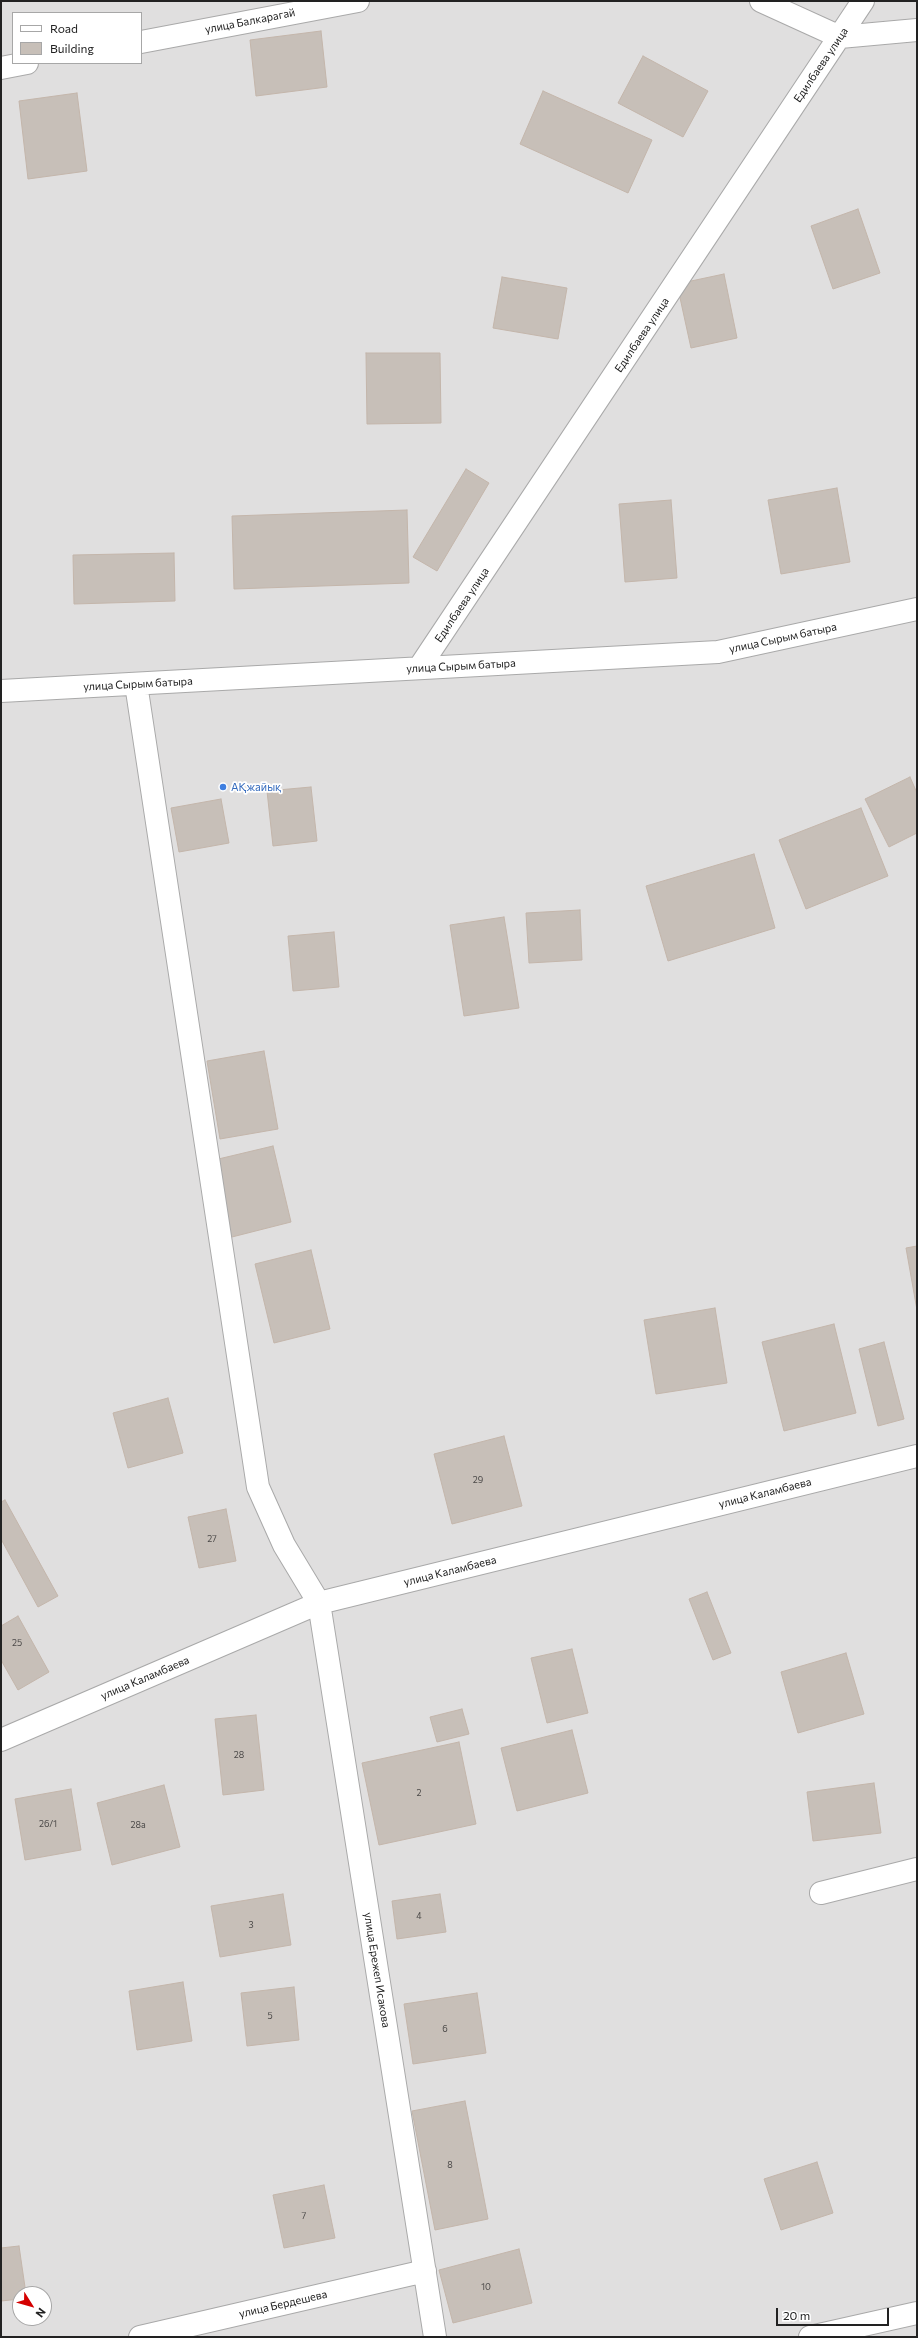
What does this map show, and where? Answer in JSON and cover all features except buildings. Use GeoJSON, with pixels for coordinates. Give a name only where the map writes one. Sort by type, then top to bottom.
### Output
{"type":"FeatureCollection","features":[{"type":"Feature","properties":{"kind":"street","name":"улица Балкарагай"},"geometry":{"type":"LineString","coordinates":[[142,42],[358,1]]}},
{"type":"Feature","properties":{"kind":"street"},"geometry":{"type":"LineString","coordinates":[[760,1],[840,37],[917,30]]}},
{"type":"Feature","properties":{"kind":"street","name":"Едилбаева улица"},"geometry":{"type":"LineString","coordinates":[[420,668],[863,1]]}},
{"type":"Feature","properties":{"kind":"street"},"geometry":{"type":"LineString","coordinates":[[1,68],[23,64]]}},
{"type":"Feature","properties":{"kind":"street","name":"улица Сырым батыра"},"geometry":{"type":"LineString","coordinates":[[1,691],[718,652],[917,609]]}},
{"type":"Feature","properties":{"kind":"street"},"geometry":{"type":"LineString","coordinates":[[136,684],[258,1487],[284,1545],[319,1603]]}},
{"type":"Feature","properties":{"kind":"street","name":"улица Каламбаева"},"geometry":{"type":"LineString","coordinates":[[1,1740],[319,1603],[917,1456]]}},
{"type":"Feature","properties":{"kind":"street","name":"улица Ережеп Исакова"},"geometry":{"type":"LineString","coordinates":[[319,1603],[435,2337]]}},
{"type":"Feature","properties":{"kind":"street"},"geometry":{"type":"LineString","coordinates":[[821,1893],[917,1870]]}},
{"type":"Feature","properties":{"kind":"street","name":"улица Бердешева"},"geometry":{"type":"LineString","coordinates":[[140,2337],[425,2271]]}},
{"type":"Feature","properties":{"kind":"street"},"geometry":{"type":"LineString","coordinates":[[810,2337],[917,2312]]}},
{"type":"Feature","properties":{"kind":"shaded area"},"geometry":{"type":"Polygon","coordinates":[[[1,1],[917,1],[917,2337],[1,2337],[1,1]]]}},
{"type":"Feature","properties":{"kind":"place","name":"АҚжайық"},"geometry":{"type":"Point","coordinates":[223,787]}}]}
